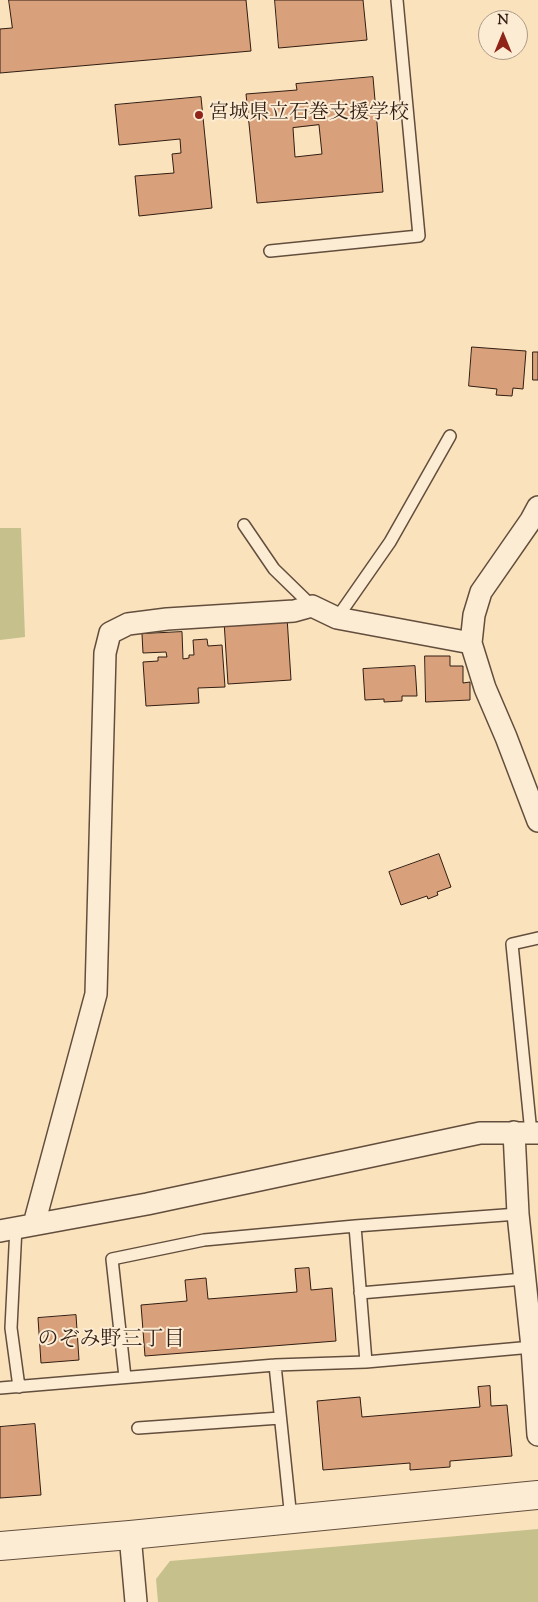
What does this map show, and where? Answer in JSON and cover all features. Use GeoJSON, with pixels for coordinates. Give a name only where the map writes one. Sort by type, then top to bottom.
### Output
{"type":"FeatureCollection","features":[{"type":"Feature","properties":{"kind":"street"},"geometry":{"type":"LineString","coordinates":[[538,507],[482,592],[474,615],[471,643],[485,688],[538,821]]}},
{"type":"Feature","properties":{"kind":"street"},"geometry":{"type":"LineString","coordinates":[[471,643],[337,618],[312,606],[294,611],[167,619],[128,624],[110,633],[105,653],[96,994],[16,1227],[147,1204],[480,1133],[528,1133],[518,1214],[532,1347],[538,1435]]}},
{"type":"Feature","properties":{"kind":"street"},"geometry":{"type":"LineString","coordinates":[[0,1546],[538,1495]]}},
{"type":"Feature","properties":{"kind":"street"},"geometry":{"type":"LineString","coordinates":[[130,1535],[136,1602]]}},
{"type":"Feature","properties":{"kind":"lane"},"geometry":{"type":"LineString","coordinates":[[270,251],[419,236],[397,0]]}},
{"type":"Feature","properties":{"kind":"lane"},"geometry":{"type":"LineString","coordinates":[[337,618],[390,542],[450,436]]}},
{"type":"Feature","properties":{"kind":"lane"},"geometry":{"type":"LineString","coordinates":[[244,525],[274,569],[312,606]]}},
{"type":"Feature","properties":{"kind":"lane"},"geometry":{"type":"LineString","coordinates":[[528,1133],[512,944],[538,938]]}},
{"type":"Feature","properties":{"kind":"lane"},"geometry":{"type":"LineString","coordinates":[[125,1377],[112,1258],[204,1240],[518,1214]]}},
{"type":"Feature","properties":{"kind":"lane"},"geometry":{"type":"LineString","coordinates":[[355,1226],[366,1362]]}},
{"type":"Feature","properties":{"kind":"lane"},"geometry":{"type":"LineString","coordinates":[[16,1227],[5,1328],[19,1387]]}},
{"type":"Feature","properties":{"kind":"lane"},"geometry":{"type":"LineString","coordinates":[[360,1293],[524,1280]]}},
{"type":"Feature","properties":{"kind":"lane"},"geometry":{"type":"LineString","coordinates":[[0,1388],[275,1365],[366,1362],[532,1347]]}},
{"type":"Feature","properties":{"kind":"lane"},"geometry":{"type":"LineString","coordinates":[[275,1365],[290,1519]]}},
{"type":"Feature","properties":{"kind":"lane"},"geometry":{"type":"LineString","coordinates":[[138,1428],[280,1418]]}},
{"type":"Feature","properties":{"kind":"shaded area"},"geometry":{"type":"Polygon","coordinates":[[[0,528],[21,528],[25,637],[0,640],[0,528]]]}},
{"type":"Feature","properties":{"kind":"shaded area"},"geometry":{"type":"Polygon","coordinates":[[[538,1529],[538,1602],[158,1602],[156,1579],[170,1561],[538,1529]]]}},
{"type":"Feature","properties":{"kind":"building"},"geometry":{"type":"Polygon","coordinates":[[[9,0],[246,0],[251,51],[0,73],[0,29],[12,28],[9,0]]]}},
{"type":"Feature","properties":{"kind":"building"},"geometry":{"type":"Polygon","coordinates":[[[275,0],[363,0],[367,40],[279,48],[275,0]]]}},
{"type":"Feature","properties":{"kind":"building"},"geometry":{"type":"Polygon","coordinates":[[[373,77],[383,192],[257,203],[246,94],[297,90],[296,84],[373,77]],[[319,125],[293,128],[295,157],[322,154],[319,125]]]}},
{"type":"Feature","properties":{"kind":"building"},"geometry":{"type":"Polygon","coordinates":[[[201,97],[212,208],[139,216],[135,176],[174,173],[172,154],[181,153],[180,139],[119,145],[115,105],[201,97]]]}},
{"type":"Feature","properties":{"kind":"building"},"geometry":{"type":"Polygon","coordinates":[[[472,347],[526,351],[523,389],[513,388],[512,396],[496,395],[497,389],[469,386],[472,347]]]}},
{"type":"Feature","properties":{"kind":"building"},"geometry":{"type":"Polygon","coordinates":[[[533,352],[538,352],[538,380],[533,380],[533,352]]]}},
{"type":"Feature","properties":{"kind":"building"},"geometry":{"type":"Polygon","coordinates":[[[287,617],[291,680],[228,684],[224,621],[287,617]]]}},
{"type":"Feature","properties":{"kind":"building"},"geometry":{"type":"Polygon","coordinates":[[[182,632],[183,659],[189,658],[189,655],[194,655],[193,640],[207,639],[208,646],[222,645],[225,687],[198,688],[199,703],[146,706],[143,662],[158,661],[158,657],[167,657],[166,652],[143,653],[142,634],[182,632]]]}},
{"type":"Feature","properties":{"kind":"building"},"geometry":{"type":"Polygon","coordinates":[[[425,656],[450,656],[450,666],[463,666],[463,683],[470,682],[470,700],[426,702],[425,656]]]}},
{"type":"Feature","properties":{"kind":"building"},"geometry":{"type":"Polygon","coordinates":[[[415,666],[417,696],[402,696],[402,701],[384,702],[384,699],[365,700],[363,669],[415,666]]]}},
{"type":"Feature","properties":{"kind":"building"},"geometry":{"type":"Polygon","coordinates":[[[439,854],[451,887],[437,892],[438,895],[428,899],[427,896],[401,905],[389,872],[439,854]]]}},
{"type":"Feature","properties":{"kind":"building"},"geometry":{"type":"Polygon","coordinates":[[[309,1268],[311,1290],[332,1288],[336,1341],[145,1356],[141,1305],[187,1301],[185,1280],[206,1278],[208,1299],[297,1292],[295,1269],[309,1268]]]}},
{"type":"Feature","properties":{"kind":"building"},"geometry":{"type":"Polygon","coordinates":[[[76,1315],[79,1360],[41,1363],[38,1318],[76,1315]]]}},
{"type":"Feature","properties":{"kind":"building"},"geometry":{"type":"Polygon","coordinates":[[[490,1386],[491,1406],[507,1405],[512,1456],[450,1461],[450,1467],[410,1470],[410,1463],[323,1470],[317,1401],[360,1397],[362,1417],[480,1407],[478,1387],[490,1386]]]}},
{"type":"Feature","properties":{"kind":"building"},"geometry":{"type":"Polygon","coordinates":[[[35,1424],[41,1495],[0,1498],[0,1427],[35,1424]]]}},
{"type":"Feature","properties":{"kind":"place","name":"宮城県立石巻支援学校"},"geometry":{"type":"Point","coordinates":[199,115]}},
{"type":"Feature","properties":{"kind":"district","name":"のぞみ野三丁目"},"geometry":{"type":"Point","coordinates":[111,1341]}}]}
